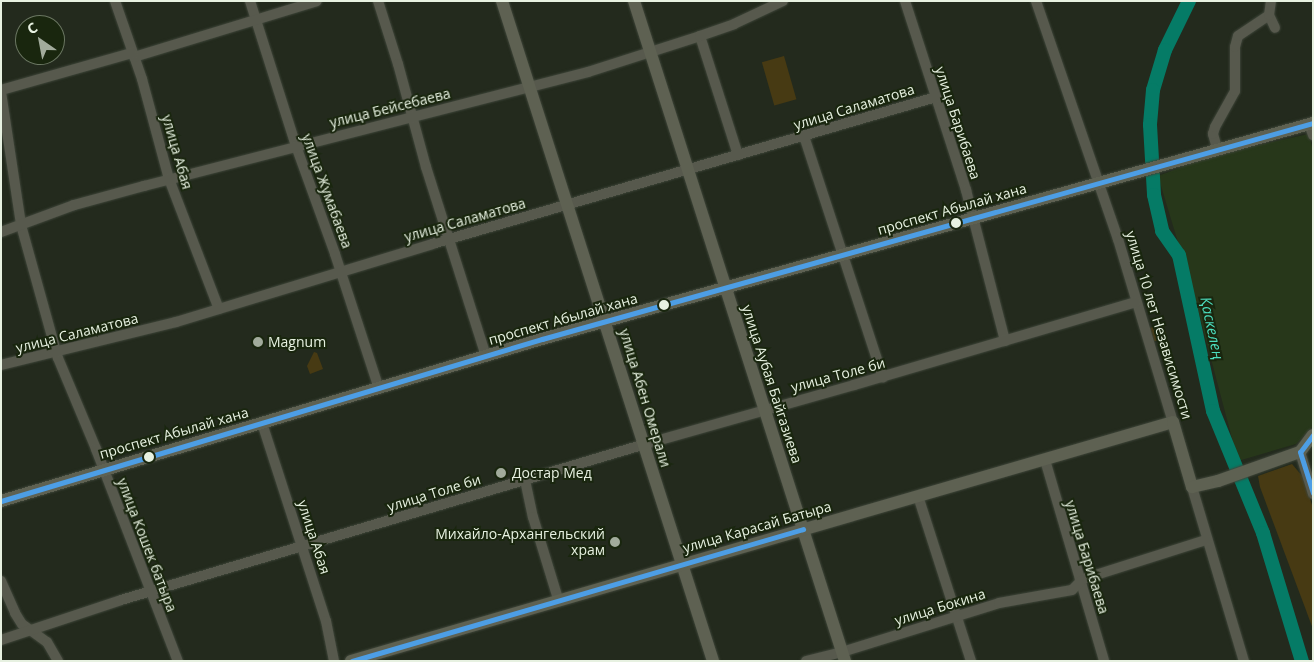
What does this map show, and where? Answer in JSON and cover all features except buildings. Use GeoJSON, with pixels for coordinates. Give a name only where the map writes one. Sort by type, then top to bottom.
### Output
{"type":"FeatureCollection","features":[{"type":"Feature","properties":{"kind":"main road","name":"улица Абен Омерали"},"geometry":{"type":"LineString","coordinates":[[502,1],[642,444],[713,661]]}},
{"type":"Feature","properties":{"kind":"main road","name":"улица Аубая Байгазиева"},"geometry":{"type":"LineString","coordinates":[[634,1],[844,656]]}},
{"type":"Feature","properties":{"kind":"main road"},"geometry":{"type":"LineString","coordinates":[[1217,148],[1312,127]]}},
{"type":"Feature","properties":{"kind":"main road","name":"проспект Абылай хана"},"geometry":{"type":"LineString","coordinates":[[1,501],[486,356],[843,256],[1217,148]]}},
{"type":"Feature","properties":{"kind":"main road","name":"улица Карасай Батыра"},"geometry":{"type":"LineString","coordinates":[[350,661],[558,599],[1173,422]]}},
{"type":"Feature","properties":{"kind":"main road","name":"улица 10 лет Независимости"},"geometry":{"type":"LineString","coordinates":[[1173,422],[1192,487]]}},
{"type":"Feature","properties":{"kind":"main road"},"geometry":{"type":"LineString","coordinates":[[1192,487],[1218,481],[1300,452],[1313,435]]}},
{"type":"Feature","properties":{"kind":"street","name":"улица Абая"},"geometry":{"type":"LineString","coordinates":[[115,1],[133,55],[169,179],[219,309]]}},
{"type":"Feature","properties":{"kind":"street","name":"улица Жумабаева"},"geometry":{"type":"LineString","coordinates":[[250,1],[296,146],[341,272],[379,389]]}},
{"type":"Feature","properties":{"kind":"street"},"geometry":{"type":"LineString","coordinates":[[1,91],[257,20],[317,1]]}},
{"type":"Feature","properties":{"kind":"street"},"geometry":{"type":"LineString","coordinates":[[378,1],[398,64],[411,117],[486,356]]}},
{"type":"Feature","properties":{"kind":"street","name":"улица Бейсебаева"},"geometry":{"type":"LineString","coordinates":[[1,232],[74,205],[652,53],[700,36],[762,6],[783,1]]}},
{"type":"Feature","properties":{"kind":"street","name":"улица Барибаева"},"geometry":{"type":"LineString","coordinates":[[905,1],[966,190],[1005,341]]}},
{"type":"Feature","properties":{"kind":"street","name":"улица 10 лет Независимости"},"geometry":{"type":"LineString","coordinates":[[1036,1],[1098,182],[1173,422]]}},
{"type":"Feature","properties":{"kind":"street"},"geometry":{"type":"LineString","coordinates":[[1271,1],[1269,14],[1275,28]]}},
{"type":"Feature","properties":{"kind":"street"},"geometry":{"type":"LineString","coordinates":[[1217,148],[1213,134],[1215,127],[1235,91],[1235,47],[1238,36],[1269,14]]}},
{"type":"Feature","properties":{"kind":"street"},"geometry":{"type":"LineString","coordinates":[[700,36],[738,155]]}},
{"type":"Feature","properties":{"kind":"street","name":"улица Кошек батыра"},"geometry":{"type":"LineString","coordinates":[[1,91],[22,225],[56,353],[104,470],[178,661]]}},
{"type":"Feature","properties":{"kind":"street","name":"улица Саламатова"},"geometry":{"type":"LineString","coordinates":[[1,365],[135,334],[449,238],[936,97]]}},
{"type":"Feature","properties":{"kind":"street"},"geometry":{"type":"LineString","coordinates":[[804,136],[882,377]]}},
{"type":"Feature","properties":{"kind":"street","name":"улица Толе би"},"geometry":{"type":"LineString","coordinates":[[1,640],[150,592],[642,444],[882,377],[1136,302]]}},
{"type":"Feature","properties":{"kind":"street","name":"улица Абая"},"geometry":{"type":"LineString","coordinates":[[262,423],[326,621],[334,661]]}},
{"type":"Feature","properties":{"kind":"street"},"geometry":{"type":"LineString","coordinates":[[1300,452],[1313,494]]}},
{"type":"Feature","properties":{"kind":"street","name":"улица Барибаева"},"geometry":{"type":"LineString","coordinates":[[1045,460],[1104,661]]}},
{"type":"Feature","properties":{"kind":"street"},"geometry":{"type":"LineString","coordinates":[[525,480],[533,517],[558,599]]}},
{"type":"Feature","properties":{"kind":"street","name":"улица 10 лет Независимости"},"geometry":{"type":"LineString","coordinates":[[1192,487],[1240,660]]}},
{"type":"Feature","properties":{"kind":"street"},"geometry":{"type":"LineString","coordinates":[[918,496],[972,661]]}},
{"type":"Feature","properties":{"kind":"street","name":"улица Бокина"},"geometry":{"type":"LineString","coordinates":[[806,661],[844,656],[957,616],[1030,596],[1072,590],[1081,581],[1206,540]]}},
{"type":"Feature","properties":{"kind":"street"},"geometry":{"type":"LineString","coordinates":[[1,581],[22,624],[47,642],[58,661]]}},
{"type":"Feature","properties":{"kind":"shaded area"},"geometry":{"type":"Polygon","coordinates":[[[784,56],[796,99],[774,106],[762,62],[784,56]]]}},
{"type":"Feature","properties":{"kind":"shaded area"},"geometry":{"type":"Polygon","coordinates":[[[1309,134],[1313,151],[1313,426],[1296,444],[1238,461],[1196,302],[1158,176],[1214,155],[1309,134]]]}},
{"type":"Feature","properties":{"kind":"shaded area"},"geometry":{"type":"Polygon","coordinates":[[[1163,324],[1167,337],[1154,341],[1150,328],[1163,324]]]}},
{"type":"Feature","properties":{"kind":"shaded area"},"geometry":{"type":"Polygon","coordinates":[[[314,352],[317,353],[323,369],[310,374],[307,366],[314,352]]]}},
{"type":"Feature","properties":{"kind":"shaded area"},"geometry":{"type":"Polygon","coordinates":[[[1292,464],[1303,477],[1313,508],[1313,629],[1260,487],[1258,476],[1292,464]]]}},
{"type":"Feature","properties":{"kind":"waterway","name":"Қаскелең"},"geometry":{"type":"LineString","coordinates":[[1189,1],[1165,50],[1153,90],[1150,125],[1154,195],[1162,231],[1179,255],[1213,411],[1263,533],[1302,661]]}},
{"type":"Feature","properties":{"kind":"transit line"},"geometry":{"type":"LineString","coordinates":[[1,501],[542,339],[1313,123]]}},
{"type":"Feature","properties":{"kind":"transit line"},"geometry":{"type":"LineString","coordinates":[[1313,435],[1300,452],[1313,493]]}},
{"type":"Feature","properties":{"kind":"transit line"},"geometry":{"type":"LineString","coordinates":[[352,661],[803,529]]}},
{"type":"Feature","properties":{"kind":"place","name":"Magnum"},"geometry":{"type":"Point","coordinates":[258,342]}},
{"type":"Feature","properties":{"kind":"place","name":"Достар Мед"},"geometry":{"type":"Point","coordinates":[501,473]}},
{"type":"Feature","properties":{"kind":"place","name":"Михайло-Архангельский храм"},"geometry":{"type":"Point","coordinates":[615,542]}}]}
